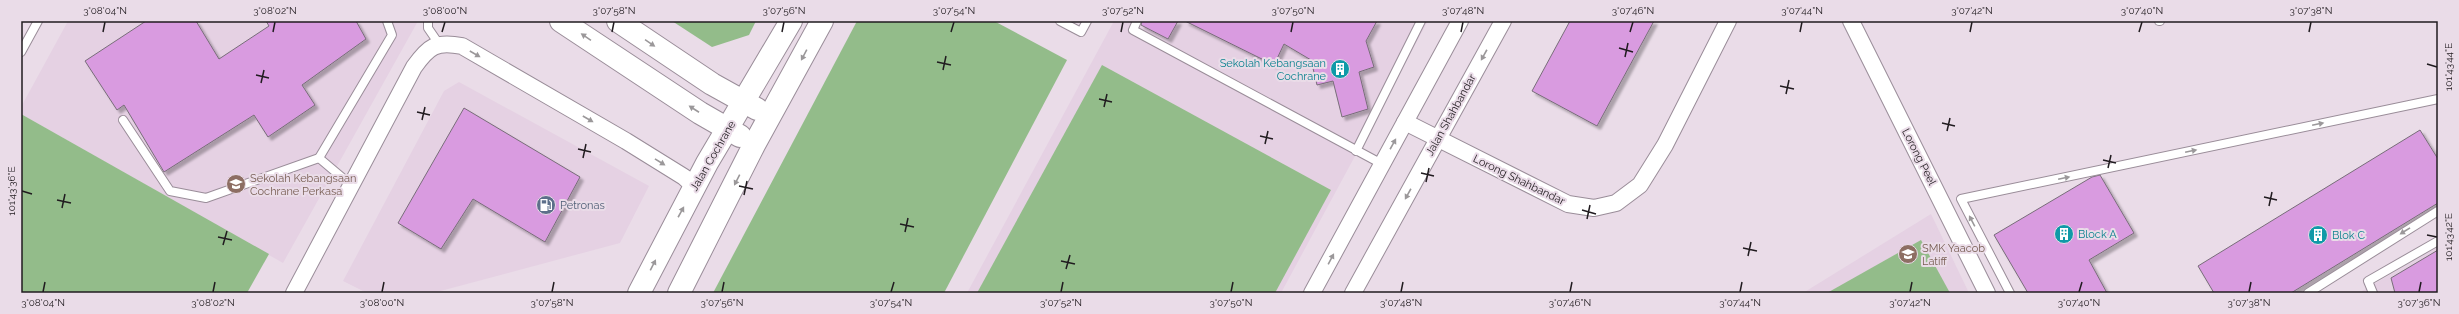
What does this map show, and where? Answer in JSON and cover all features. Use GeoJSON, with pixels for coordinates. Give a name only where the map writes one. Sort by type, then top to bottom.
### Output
{"type":"FeatureCollection","features":[{"type":"Feature","properties":{"kind":"street"},"geometry":{"type":"LineString","coordinates":[[561,21],[754,145]]}},
{"type":"Feature","properties":{"kind":"street"},"geometry":{"type":"LineString","coordinates":[[618,21],[743,102],[771,117]]}},
{"type":"Feature","properties":{"kind":"street","name":"Jalan Cochrane"},"geometry":{"type":"LineString","coordinates":[[639,293],[695,187],[791,21]]}},
{"type":"Feature","properties":{"kind":"street"},"geometry":{"type":"LineString","coordinates":[[679,293],[754,145],[771,117],[822,21]]}},
{"type":"Feature","properties":{"kind":"street"},"geometry":{"type":"LineString","coordinates":[[1312,293],[1460,21]]}},
{"type":"Feature","properties":{"kind":"street","name":"Jalan Shahbandar"},"geometry":{"type":"LineString","coordinates":[[1353,293],[1503,21]]}},
{"type":"Feature","properties":{"kind":"street","name":"Lorong Shahbandar"},"geometry":{"type":"LineString","coordinates":[[1405,122],[1568,204],[1594,208],[1616,203],[1640,185],[1665,145],[1728,21]]}},
{"type":"Feature","properties":{"kind":"street","name":"Lorong Peel"},"geometry":{"type":"LineString","coordinates":[[1851,21],[1987,293]]}},
{"type":"Feature","properties":{"kind":"street"},"geometry":{"type":"LineString","coordinates":[[294,293],[414,67],[426,51],[439,44],[462,46],[626,141],[684,177],[695,187]]}},
{"type":"Feature","properties":{"kind":"lane"},"geometry":{"type":"LineString","coordinates":[[21,52],[38,21]]}},
{"type":"Feature","properties":{"kind":"lane"},"geometry":{"type":"LineString","coordinates":[[123,120],[170,190],[206,198],[319,158],[392,35],[388,21]]}},
{"type":"Feature","properties":{"kind":"lane"},"geometry":{"type":"LineString","coordinates":[[428,21],[428,28],[439,44]]}},
{"type":"Feature","properties":{"kind":"lane"},"geometry":{"type":"LineString","coordinates":[[1060,21],[1081,32],[1087,21]]}},
{"type":"Feature","properties":{"kind":"lane"},"geometry":{"type":"LineString","coordinates":[[1137,21],[1133,30],[1382,164]]}},
{"type":"Feature","properties":{"kind":"lane"},"geometry":{"type":"LineString","coordinates":[[1356,151],[1421,21]]}},
{"type":"Feature","properties":{"kind":"lane"},"geometry":{"type":"LineString","coordinates":[[2010,293],[1961,200],[2438,99]]}},
{"type":"Feature","properties":{"kind":"lane"},"geometry":{"type":"LineString","coordinates":[[319,158],[351,185]]}},
{"type":"Feature","properties":{"kind":"lane"},"geometry":{"type":"LineString","coordinates":[[2308,293],[2438,210]]}},
{"type":"Feature","properties":{"kind":"lane"},"geometry":{"type":"LineString","coordinates":[[2373,293],[2368,281],[2438,241]]}},
{"type":"Feature","properties":{"kind":"shaded area","name":"Sekolah Kebangsaan Cochrane Perkasa"},"geometry":{"type":"Polygon","coordinates":[[[68,21],[418,21],[283,263],[21,114],[21,107],[68,21]]]}},
{"type":"Feature","properties":{"kind":"shaded area"},"geometry":{"type":"Polygon","coordinates":[[[1114,21],[1428,21],[1281,293],[967,293],[1114,21]]]}},
{"type":"Feature","properties":{"kind":"shaded area"},"geometry":{"type":"Polygon","coordinates":[[[459,82],[649,186],[620,243],[433,293],[367,293],[343,281],[444,91],[459,82]]]}},
{"type":"Feature","properties":{"kind":"shaded area","name":"SMK Yaacob Latiff"},"geometry":{"type":"Polygon","coordinates":[[[1931,214],[1969,293],[1803,293],[1931,214]]]}},
{"type":"Feature","properties":{"kind":"shaded area"},"geometry":{"type":"Polygon","coordinates":[[[2438,247],[2438,293],[2363,293],[2362,291],[2438,247]]]}},
{"type":"Feature","properties":{"kind":"green space"},"geometry":{"type":"Polygon","coordinates":[[[672,21],[756,21],[749,35],[712,47],[672,21]]]}},
{"type":"Feature","properties":{"kind":"green space"},"geometry":{"type":"Polygon","coordinates":[[[857,21],[994,21],[1067,60],[944,293],[713,293],[857,21]]]}},
{"type":"Feature","properties":{"kind":"green space"},"geometry":{"type":"Polygon","coordinates":[[[1102,65],[1331,190],[1275,293],[977,293],[1102,65]]]}},
{"type":"Feature","properties":{"kind":"green space"},"geometry":{"type":"Polygon","coordinates":[[[21,114],[269,254],[247,293],[21,293],[21,114]]]}},
{"type":"Feature","properties":{"kind":"green space"},"geometry":{"type":"Polygon","coordinates":[[[1921,240],[1950,293],[1827,293],[1921,240]]]}},
{"type":"Feature","properties":{"kind":"building"},"geometry":{"type":"Polygon","coordinates":[[[146,21],[196,21],[219,59],[269,26],[266,21],[356,21],[366,39],[302,85],[315,105],[268,137],[254,115],[164,172],[124,105],[117,110],[85,61],[146,21]]]}},
{"type":"Feature","properties":{"kind":"building"},"geometry":{"type":"Polygon","coordinates":[[[1142,21],[1178,21],[1168,39],[1141,25],[1142,21]]]}},
{"type":"Feature","properties":{"kind":"building"},"geometry":{"type":"Polygon","coordinates":[[[1185,21],[1377,21],[1366,41],[1374,67],[1359,72],[1368,109],[1342,117],[1333,81],[1317,85],[1311,60],[1284,44],[1274,65],[1185,21]]]}},
{"type":"Feature","properties":{"kind":"building"},"geometry":{"type":"Polygon","coordinates":[[[1570,21],[1654,21],[1597,126],[1532,91],[1570,21]]]}},
{"type":"Feature","properties":{"kind":"building"},"geometry":{"type":"Polygon","coordinates":[[[464,108],[580,177],[545,242],[473,199],[441,249],[398,223],[464,108]]]}},
{"type":"Feature","properties":{"kind":"building","name":"Blok C"},"geometry":{"type":"Polygon","coordinates":[[[2420,130],[2438,159],[2438,203],[2291,293],[2214,293],[2198,266],[2420,130]]]}},
{"type":"Feature","properties":{"kind":"building","name":"Block A"},"geometry":{"type":"Polygon","coordinates":[[[2100,175],[2134,233],[2089,260],[2107,293],[2028,293],[1994,235],[2092,177],[2100,175]]]}},
{"type":"Feature","properties":{"kind":"building"},"geometry":{"type":"Polygon","coordinates":[[[2438,250],[2438,293],[2395,293],[2391,278],[2438,250]]]}},
{"type":"Feature","properties":{"kind":"place","name":"Sekolah Kebangsaan Cochrane"},"geometry":{"type":"Point","coordinates":[1340,69]}},
{"type":"Feature","properties":{"kind":"place","name":"Sekolah Kebangsaan Cochrane Perkasa"},"geometry":{"type":"Point","coordinates":[236,184]}},
{"type":"Feature","properties":{"kind":"place","name":"Petronas"},"geometry":{"type":"Point","coordinates":[546,205]}},
{"type":"Feature","properties":{"kind":"place","name":"Block A"},"geometry":{"type":"Point","coordinates":[2064,234]}},
{"type":"Feature","properties":{"kind":"place","name":"Blok C"},"geometry":{"type":"Point","coordinates":[2318,235]}},
{"type":"Feature","properties":{"kind":"place","name":"SMK Yaacob Latiff"},"geometry":{"type":"Point","coordinates":[1908,254]}}]}
